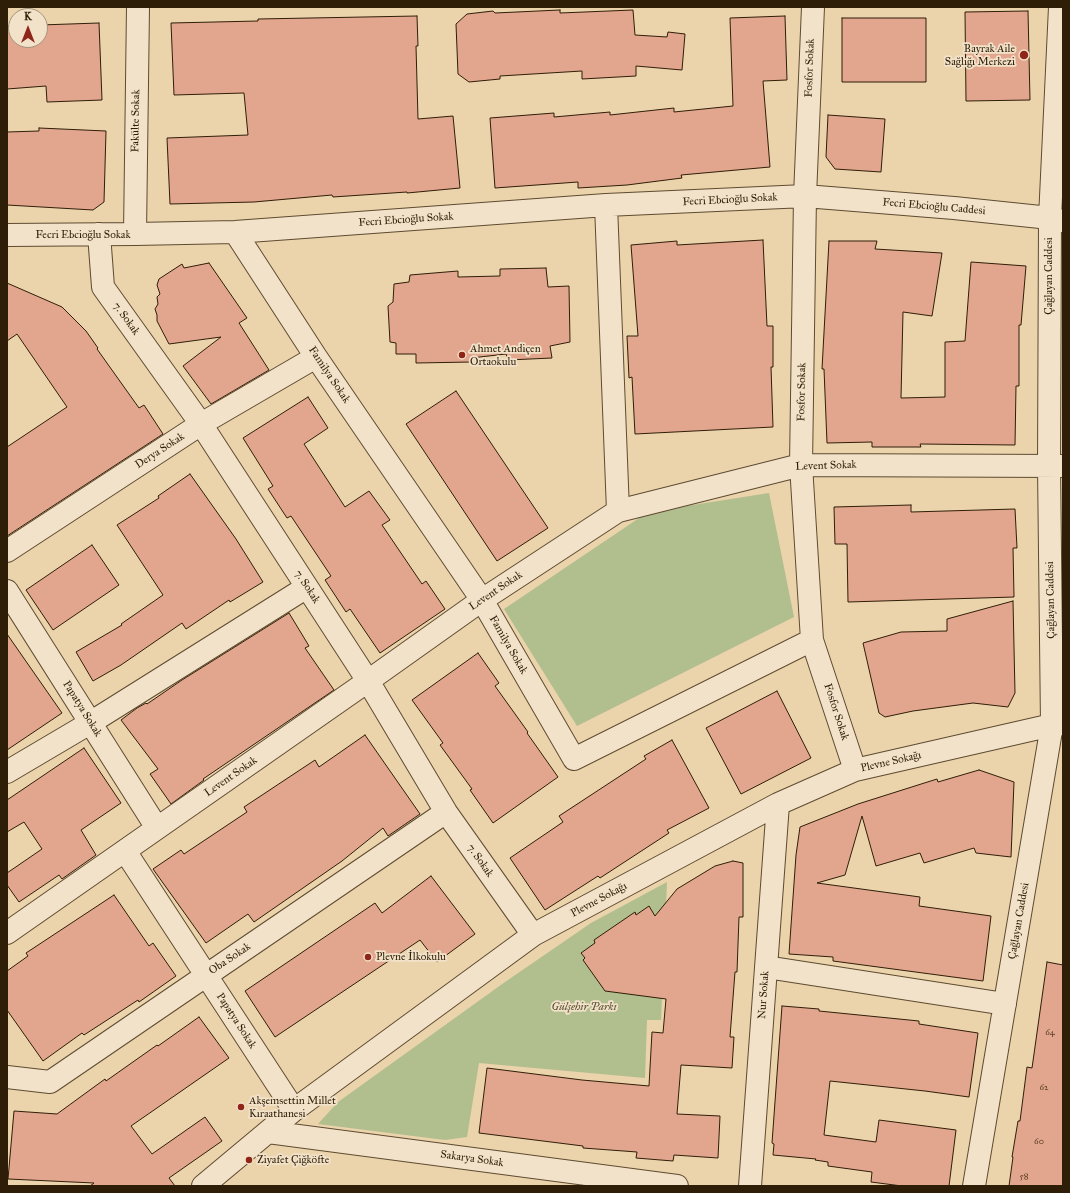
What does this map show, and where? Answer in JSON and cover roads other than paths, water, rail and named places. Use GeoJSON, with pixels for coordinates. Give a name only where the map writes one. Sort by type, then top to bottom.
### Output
{"type":"FeatureCollection","features":[{"type":"Feature","properties":{"kind":"street","name":"Fakülte Sokak"},"geometry":{"type":"LineString","coordinates":[[135,234],[138,7]]}},
{"type":"Feature","properties":{"kind":"street","name":"Fosfor Sokak"},"geometry":{"type":"LineString","coordinates":[[813,7],[805,196],[801,465],[812,640],[855,770]]}},
{"type":"Feature","properties":{"kind":"street","name":"Çağlayan Caddesi"},"geometry":{"type":"LineString","coordinates":[[974,1186],[1005,1004],[1058,725],[1056,220],[1060,7]]}},
{"type":"Feature","properties":{"kind":"street","name":"Fecri Ebcioğlu Sokak"},"geometry":{"type":"LineString","coordinates":[[7,235],[235,232],[606,205],[805,196]]}},
{"type":"Feature","properties":{"kind":"street","name":"Fecri Ebcioğlu Caddesi"},"geometry":{"type":"LineString","coordinates":[[805,196],[954,208],[1056,220]]}},
{"type":"Feature","properties":{"kind":"street"},"geometry":{"type":"LineString","coordinates":[[606,205],[618,511]]}},
{"type":"Feature","properties":{"kind":"street","name":"Familya Sokak"},"geometry":{"type":"LineString","coordinates":[[235,232],[316,357],[482,600],[574,759],[812,640]]}},
{"type":"Feature","properties":{"kind":"street","name":"7. Sokak"},"geometry":{"type":"LineString","coordinates":[[99,234],[103,287],[201,424],[368,681],[446,812],[534,935]]}},
{"type":"Feature","properties":{"kind":"street","name":"Derya Sokak"},"geometry":{"type":"LineString","coordinates":[[7,551],[201,424],[316,357]]}},
{"type":"Feature","properties":{"kind":"street","name":"Levent Sokak"},"geometry":{"type":"LineString","coordinates":[[7,933],[482,600],[618,511],[801,465],[1056,466]]}},
{"type":"Feature","properties":{"kind":"street"},"geometry":{"type":"LineString","coordinates":[[7,772],[90,723],[307,588]]}},
{"type":"Feature","properties":{"kind":"street","name":"Papatya Sokak"},"geometry":{"type":"LineString","coordinates":[[7,590],[156,828]]}},
{"type":"Feature","properties":{"kind":"street","name":"Plevne Sokağı"},"geometry":{"type":"LineString","coordinates":[[203,1186],[294,1110],[534,935],[778,804],[855,770],[1058,725]]}},
{"type":"Feature","properties":{"kind":"street","name":"Nur Sokak"},"geometry":{"type":"LineString","coordinates":[[750,1186],[778,804]]}},
{"type":"Feature","properties":{"kind":"street","name":"Oba Sokak"},"geometry":{"type":"LineString","coordinates":[[7,1077],[50,1082],[446,812]]}},
{"type":"Feature","properties":{"kind":"street","name":"Papatya Sokak"},"geometry":{"type":"LineString","coordinates":[[125,851],[294,1110]]}},
{"type":"Feature","properties":{"kind":"street"},"geometry":{"type":"LineString","coordinates":[[766,968],[1005,1004]]}},
{"type":"Feature","properties":{"kind":"street","name":"Sakarya Sokak"},"geometry":{"type":"LineString","coordinates":[[268,1132],[677,1186]]}},
{"type":"Feature","properties":{"kind":"place","name":"Bayrak Aile Sağlığı Merkezi"},"geometry":{"type":"Point","coordinates":[1024,55]}},
{"type":"Feature","properties":{"kind":"place","name":"Ahmet Andiçen Ortaokulu"},"geometry":{"type":"Point","coordinates":[462,355]}},
{"type":"Feature","properties":{"kind":"place","name":"Plevne İlkokulu"},"geometry":{"type":"Point","coordinates":[368,957]}},
{"type":"Feature","properties":{"kind":"place","name":"Akşemsettin Millet Kıraathanesi"},"geometry":{"type":"Point","coordinates":[241,1107]}},
{"type":"Feature","properties":{"kind":"place","name":"Ziyafet Çiğköfte"},"geometry":{"type":"Point","coordinates":[249,1160]}},
{"type":"Feature","properties":{"kind":"park label","name":"Gülşehir Parkı"},"geometry":{"type":"Point","coordinates":[584,1007]}}]}
